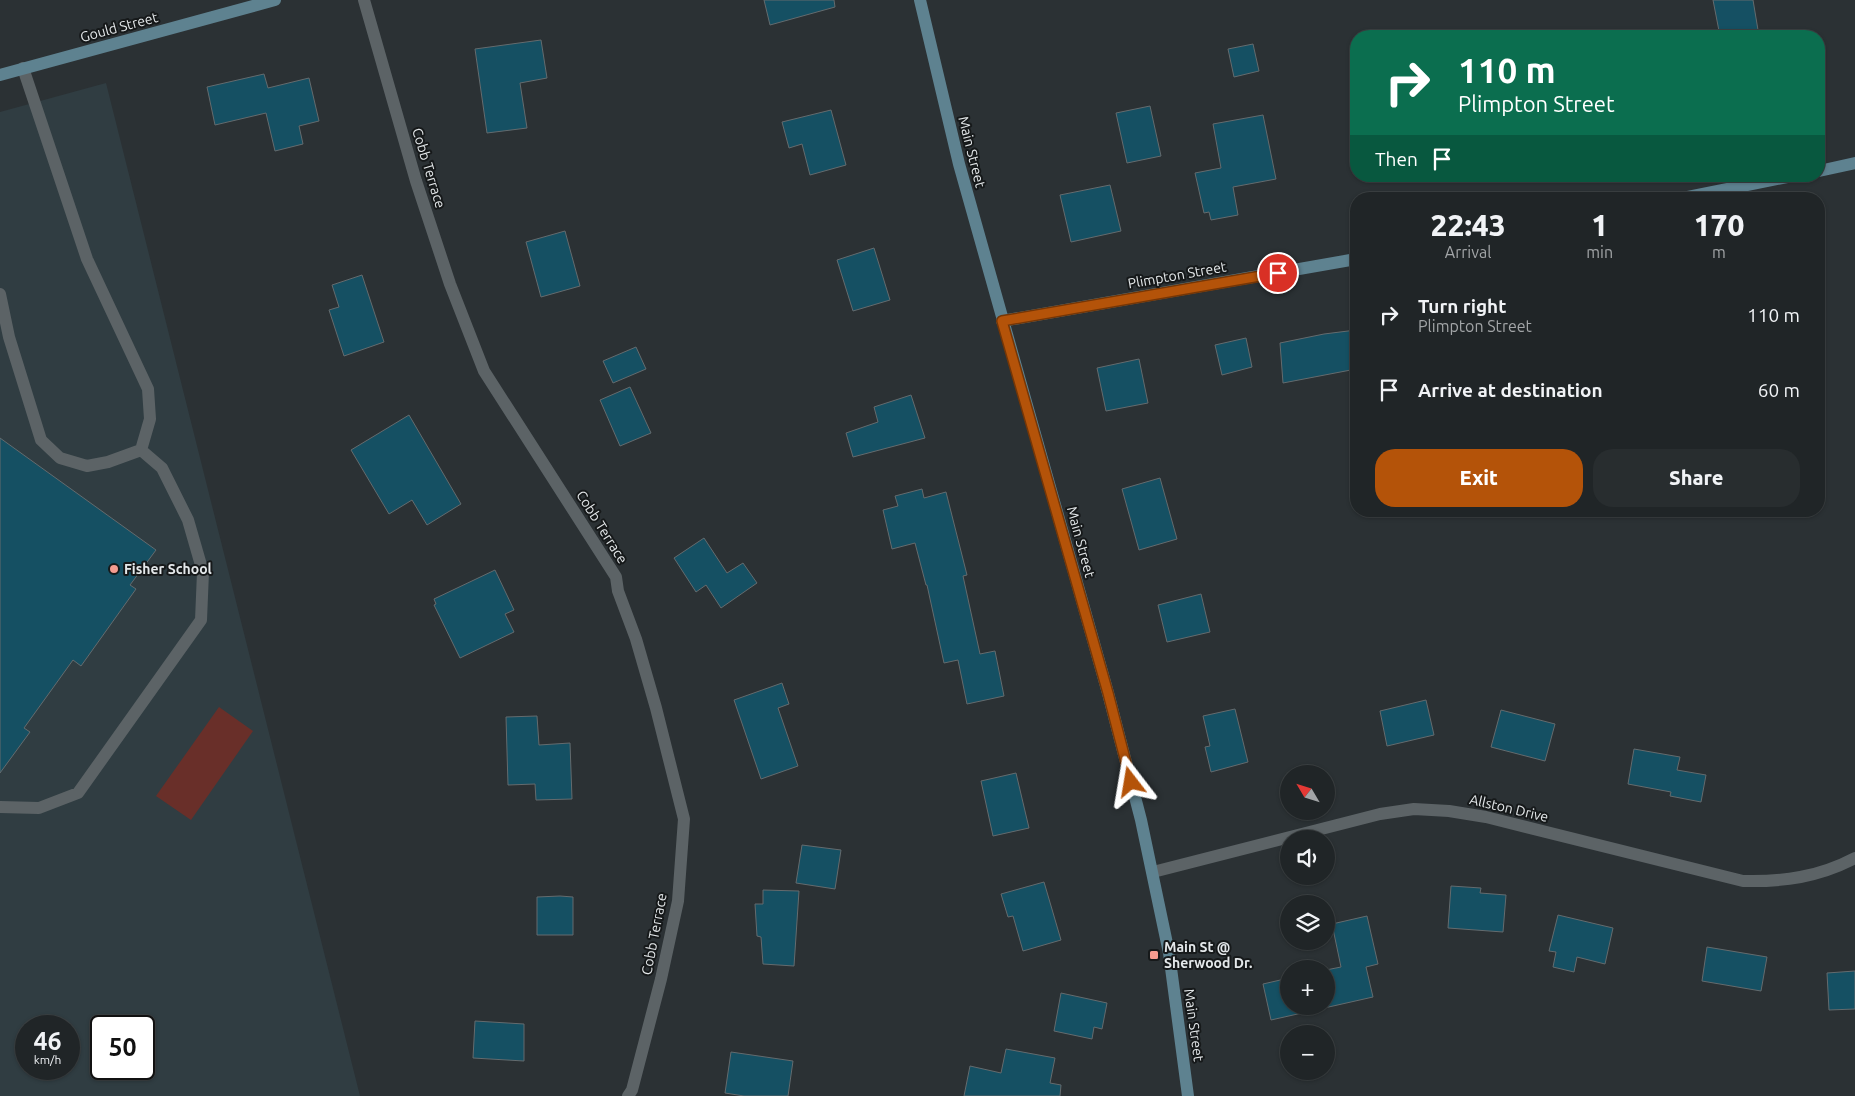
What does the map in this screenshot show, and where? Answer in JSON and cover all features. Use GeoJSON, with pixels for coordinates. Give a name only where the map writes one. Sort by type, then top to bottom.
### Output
{"type":"FeatureCollection","features":[{"type":"Feature","properties":{"kind":"main road","name":"Gould Street"},"geometry":{"type":"LineString","coordinates":[[0,75],[275,0]]}},
{"type":"Feature","properties":{"kind":"main road","name":"Main Street"},"geometry":{"type":"LineString","coordinates":[[920,0],[959,164],[1108,693],[1153,872],[1178,1008],[1188,1096]]}},
{"type":"Feature","properties":{"kind":"main road"},"geometry":{"type":"LineString","coordinates":[[1825,170],[1855,163]]}},
{"type":"Feature","properties":{"kind":"main road"},"geometry":{"type":"LineString","coordinates":[[1713,192],[1762,182]]}},
{"type":"Feature","properties":{"kind":"main road","name":"Plimpton Street"},"geometry":{"type":"LineString","coordinates":[[1002,321],[1350,260]]}},
{"type":"Feature","properties":{"kind":"street","name":"Cobb Terrace"},"geometry":{"type":"LineString","coordinates":[[364,0],[416,181],[450,284],[484,371],[616,577],[618,592],[636,639],[656,708],[684,819],[678,901],[661,979],[632,1090],[628,1096]]}},
{"type":"Feature","properties":{"kind":"street"},"geometry":{"type":"LineString","coordinates":[[23,68],[87,259],[148,389],[150,419],[141,450]]}},
{"type":"Feature","properties":{"kind":"street"},"geometry":{"type":"LineString","coordinates":[[0,294],[5,337],[41,440],[60,458],[87,466],[108,462],[141,450]]}},
{"type":"Feature","properties":{"kind":"street"},"geometry":{"type":"LineString","coordinates":[[0,807],[39,808],[78,793],[201,620],[203,572],[188,520],[162,468],[141,450]]}},
{"type":"Feature","properties":{"kind":"street","name":"Allston Drive"},"geometry":{"type":"LineString","coordinates":[[1153,872],[1380,814],[1414,809],[1449,810],[1486,817],[1743,881],[1773,882],[1806,877],[1838,867],[1855,858]]}},
{"type":"Feature","properties":{"kind":"shaded area","name":"Fisher School"},"geometry":{"type":"Polygon","coordinates":[[[106,83],[360,1096],[0,1096],[0,112],[106,83]]]}},
{"type":"Feature","properties":{"kind":"shaded area"},"geometry":{"type":"Polygon","coordinates":[[[219,707],[253,731],[191,820],[156,796],[219,707]]]}},
{"type":"Feature","properties":{"kind":"building"},"geometry":{"type":"Polygon","coordinates":[[[764,0],[834,0],[835,7],[770,25],[764,0]]]}},
{"type":"Feature","properties":{"kind":"building"},"geometry":{"type":"Polygon","coordinates":[[[1713,0],[1753,0],[1758,30],[1719,30],[1713,0]]]}},
{"type":"Feature","properties":{"kind":"building"},"geometry":{"type":"Polygon","coordinates":[[[541,40],[547,78],[520,83],[527,128],[487,133],[475,49],[541,40]]]}},
{"type":"Feature","properties":{"kind":"building"},"geometry":{"type":"Polygon","coordinates":[[[1253,44],[1259,71],[1234,77],[1228,49],[1253,44]]]}},
{"type":"Feature","properties":{"kind":"building"},"geometry":{"type":"Polygon","coordinates":[[[264,74],[268,88],[309,78],[319,121],[299,126],[303,144],[275,151],[266,113],[215,125],[207,87],[264,74]]]}},
{"type":"Feature","properties":{"kind":"building"},"geometry":{"type":"Polygon","coordinates":[[[1150,106],[1161,156],[1127,163],[1116,113],[1150,106]]]}},
{"type":"Feature","properties":{"kind":"building"},"geometry":{"type":"Polygon","coordinates":[[[831,110],[846,165],[810,175],[802,144],[789,148],[782,122],[831,110]]]}},
{"type":"Feature","properties":{"kind":"building"},"geometry":{"type":"Polygon","coordinates":[[[1263,115],[1276,179],[1233,187],[1238,215],[1211,220],[1209,212],[1204,213],[1195,173],[1221,168],[1213,124],[1263,115]]]}},
{"type":"Feature","properties":{"kind":"building"},"geometry":{"type":"Polygon","coordinates":[[[1110,185],[1121,231],[1071,242],[1060,195],[1110,185]]]}},
{"type":"Feature","properties":{"kind":"building"},"geometry":{"type":"Polygon","coordinates":[[[565,231],[580,286],[541,297],[526,242],[565,231]]]}},
{"type":"Feature","properties":{"kind":"building"},"geometry":{"type":"Polygon","coordinates":[[[874,248],[890,300],[853,311],[837,260],[874,248]]]}},
{"type":"Feature","properties":{"kind":"building"},"geometry":{"type":"Polygon","coordinates":[[[362,275],[384,342],[344,356],[329,310],[339,307],[332,285],[362,275]]]}},
{"type":"Feature","properties":{"kind":"building"},"geometry":{"type":"Polygon","coordinates":[[[1350,331],[1350,370],[1283,383],[1280,343],[1350,331]]]}},
{"type":"Feature","properties":{"kind":"building"},"geometry":{"type":"Polygon","coordinates":[[[1246,338],[1252,367],[1222,375],[1215,345],[1246,338]]]}},
{"type":"Feature","properties":{"kind":"building"},"geometry":{"type":"Polygon","coordinates":[[[636,347],[646,369],[613,383],[603,361],[636,347]]]}},
{"type":"Feature","properties":{"kind":"building"},"geometry":{"type":"Polygon","coordinates":[[[1139,359],[1148,403],[1106,411],[1097,368],[1139,359]]]}},
{"type":"Feature","properties":{"kind":"building"},"geometry":{"type":"Polygon","coordinates":[[[630,387],[651,433],[620,446],[600,400],[630,387]]]}},
{"type":"Feature","properties":{"kind":"building"},"geometry":{"type":"Polygon","coordinates":[[[911,395],[925,438],[853,457],[846,433],[878,422],[874,407],[911,395]]]}},
{"type":"Feature","properties":{"kind":"building"},"geometry":{"type":"Polygon","coordinates":[[[409,415],[461,504],[427,525],[412,500],[389,514],[351,450],[409,415]]]}},
{"type":"Feature","properties":{"kind":"building"},"geometry":{"type":"Polygon","coordinates":[[[0,438],[156,550],[130,585],[136,589],[81,666],[73,660],[24,728],[30,732],[0,773],[0,438]]]}},
{"type":"Feature","properties":{"kind":"building"},"geometry":{"type":"Polygon","coordinates":[[[1160,478],[1177,539],[1139,550],[1122,489],[1160,478]]]}},
{"type":"Feature","properties":{"kind":"building"},"geometry":{"type":"Polygon","coordinates":[[[922,489],[924,498],[946,492],[967,575],[963,576],[980,654],[995,651],[1004,696],[967,704],[958,660],[944,663],[927,585],[915,543],[892,549],[883,510],[898,506],[895,496],[922,489]]]}},
{"type":"Feature","properties":{"kind":"building"},"geometry":{"type":"Polygon","coordinates":[[[704,538],[727,573],[743,563],[757,583],[721,608],[706,585],[696,592],[674,558],[704,538]]]}},
{"type":"Feature","properties":{"kind":"building"},"geometry":{"type":"Polygon","coordinates":[[[495,570],[514,610],[505,614],[514,632],[460,658],[434,605],[436,604],[434,599],[495,570]]]}},
{"type":"Feature","properties":{"kind":"building"},"geometry":{"type":"Polygon","coordinates":[[[1201,594],[1210,632],[1167,642],[1158,605],[1201,594]]]}},
{"type":"Feature","properties":{"kind":"building"},"geometry":{"type":"Polygon","coordinates":[[[782,683],[789,704],[778,708],[798,766],[761,779],[734,700],[782,683]]]}},
{"type":"Feature","properties":{"kind":"building"},"geometry":{"type":"Polygon","coordinates":[[[1426,700],[1434,735],[1387,746],[1380,711],[1426,700]]]}},
{"type":"Feature","properties":{"kind":"building"},"geometry":{"type":"Polygon","coordinates":[[[1235,709],[1248,762],[1211,772],[1205,747],[1210,746],[1203,716],[1235,709]]]}},
{"type":"Feature","properties":{"kind":"building"},"geometry":{"type":"Polygon","coordinates":[[[1501,710],[1555,724],[1545,761],[1491,747],[1501,710]]]}},
{"type":"Feature","properties":{"kind":"building"},"geometry":{"type":"Polygon","coordinates":[[[537,716],[539,745],[570,743],[572,799],[536,800],[535,784],[508,785],[506,717],[537,716]]]}},
{"type":"Feature","properties":{"kind":"building"},"geometry":{"type":"Polygon","coordinates":[[[1634,749],[1680,757],[1677,770],[1706,775],[1701,802],[1670,796],[1671,792],[1628,784],[1634,749]]]}},
{"type":"Feature","properties":{"kind":"building"},"geometry":{"type":"Polygon","coordinates":[[[1016,773],[1029,828],[993,836],[981,781],[1016,773]]]}},
{"type":"Feature","properties":{"kind":"building"},"geometry":{"type":"Polygon","coordinates":[[[802,845],[841,850],[835,889],[796,883],[802,845]]]}},
{"type":"Feature","properties":{"kind":"building"},"geometry":{"type":"Polygon","coordinates":[[[1044,882],[1061,940],[1023,951],[1013,916],[1008,917],[1001,894],[1044,882]]]}},
{"type":"Feature","properties":{"kind":"building"},"geometry":{"type":"Polygon","coordinates":[[[1451,886],[1481,888],[1480,893],[1506,895],[1503,932],[1448,928],[1451,886]]]}},
{"type":"Feature","properties":{"kind":"building"},"geometry":{"type":"Polygon","coordinates":[[[763,890],[799,891],[794,966],[763,964],[761,937],[757,936],[755,904],[763,904],[763,890]]]}},
{"type":"Feature","properties":{"kind":"building"},"geometry":{"type":"Polygon","coordinates":[[[537,897],[573,897],[573,935],[537,935],[537,897]]]}},
{"type":"Feature","properties":{"kind":"building"},"geometry":{"type":"Polygon","coordinates":[[[1558,915],[1613,928],[1605,964],[1577,957],[1574,972],[1553,967],[1556,952],[1549,951],[1558,915]]]}},
{"type":"Feature","properties":{"kind":"building"},"geometry":{"type":"Polygon","coordinates":[[[1367,916],[1378,964],[1366,967],[1373,997],[1335,1006],[1335,968],[1341,967],[1335,938],[1335,923],[1367,916]]]}},
{"type":"Feature","properties":{"kind":"building"},"geometry":{"type":"Polygon","coordinates":[[[1707,947],[1767,957],[1761,991],[1702,981],[1707,947]]]}},
{"type":"Feature","properties":{"kind":"building"},"geometry":{"type":"Polygon","coordinates":[[[1855,971],[1855,1009],[1829,1010],[1827,973],[1855,971]]]}},
{"type":"Feature","properties":{"kind":"building"},"geometry":{"type":"Polygon","coordinates":[[[1280,980],[1280,1015],[1293,1015],[1271,1020],[1263,984],[1280,980]]]}},
{"type":"Feature","properties":{"kind":"building"},"geometry":{"type":"Polygon","coordinates":[[[1061,993],[1107,1003],[1102,1029],[1094,1027],[1092,1039],[1054,1031],[1061,993]]]}},
{"type":"Feature","properties":{"kind":"building"},"geometry":{"type":"Polygon","coordinates":[[[475,1021],[524,1024],[524,1061],[473,1058],[475,1021]]]}},
{"type":"Feature","properties":{"kind":"building"},"geometry":{"type":"Polygon","coordinates":[[[1006,1049],[1055,1058],[1050,1083],[1061,1085],[1060,1096],[964,1096],[970,1066],[1001,1073],[1006,1049]]]}},
{"type":"Feature","properties":{"kind":"building"},"geometry":{"type":"Polygon","coordinates":[[[731,1052],[793,1061],[788,1096],[744,1096],[725,1093],[731,1052]]]}},
{"type":"Feature","properties":{"kind":"place","name":"Fisher School"},"geometry":{"type":"Point","coordinates":[114,569]}},
{"type":"Feature","properties":{"kind":"place","name":"Main St @ Sherwood Dr."},"geometry":{"type":"Point","coordinates":[1154,955]}},
{"type":"Feature","properties":{"kind":"route"},"geometry":{"type":"LineString","coordinates":[[1131,782],[1108,693],[1002,321],[1278,273]]}}]}
